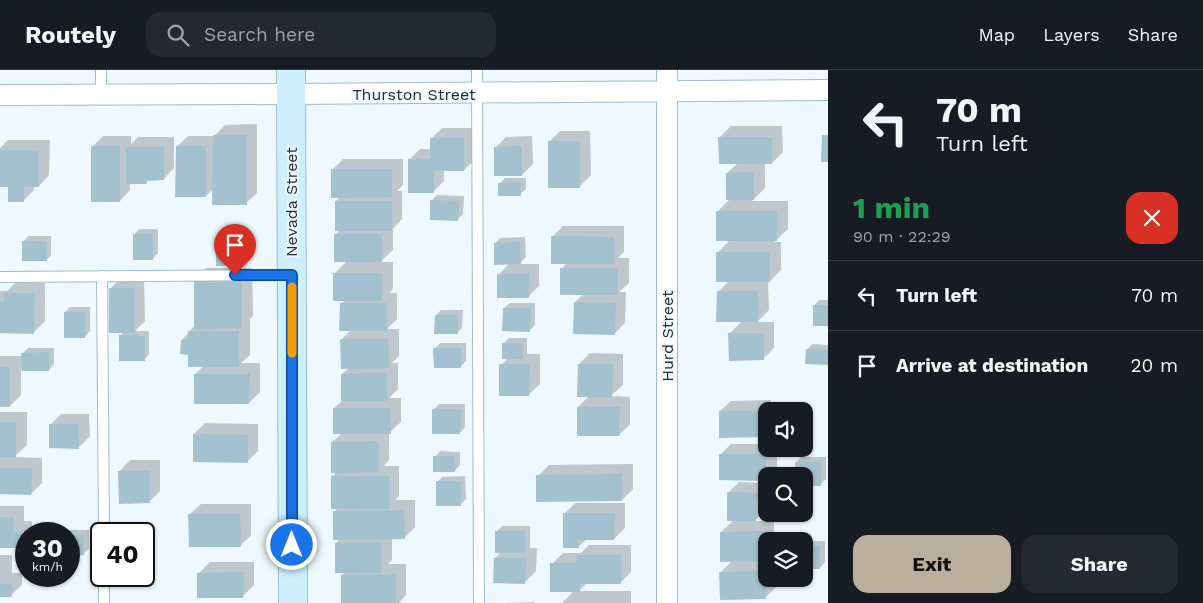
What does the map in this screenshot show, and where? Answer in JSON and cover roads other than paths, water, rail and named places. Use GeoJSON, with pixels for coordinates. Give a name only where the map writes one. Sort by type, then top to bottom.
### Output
{"type":"FeatureCollection","features":[{"type":"Feature","properties":{"kind":"street","name":"Hurd Street"},"geometry":{"type":"LineString","coordinates":[[667,70],[667,603]]}},
{"type":"Feature","properties":{"kind":"street","name":"Thurston Street"},"geometry":{"type":"LineString","coordinates":[[0,95],[101,95],[291,82],[477,93],[828,90]]}},
{"type":"Feature","properties":{"kind":"street","name":"Nevada Street"},"geometry":{"type":"LineString","coordinates":[[291,82],[293,603]]}},
{"type":"Feature","properties":{"kind":"lane"},"geometry":{"type":"LineString","coordinates":[[101,70],[101,95]]}},
{"type":"Feature","properties":{"kind":"lane"},"geometry":{"type":"LineString","coordinates":[[477,70],[479,603]]}},
{"type":"Feature","properties":{"kind":"lane"},"geometry":{"type":"LineString","coordinates":[[0,277],[292,275]]}},
{"type":"Feature","properties":{"kind":"lane"},"geometry":{"type":"LineString","coordinates":[[102,276],[104,522]]}},
{"type":"Feature","properties":{"kind":"lane"},"geometry":{"type":"LineString","coordinates":[[104,587],[104,603]]}}]}
